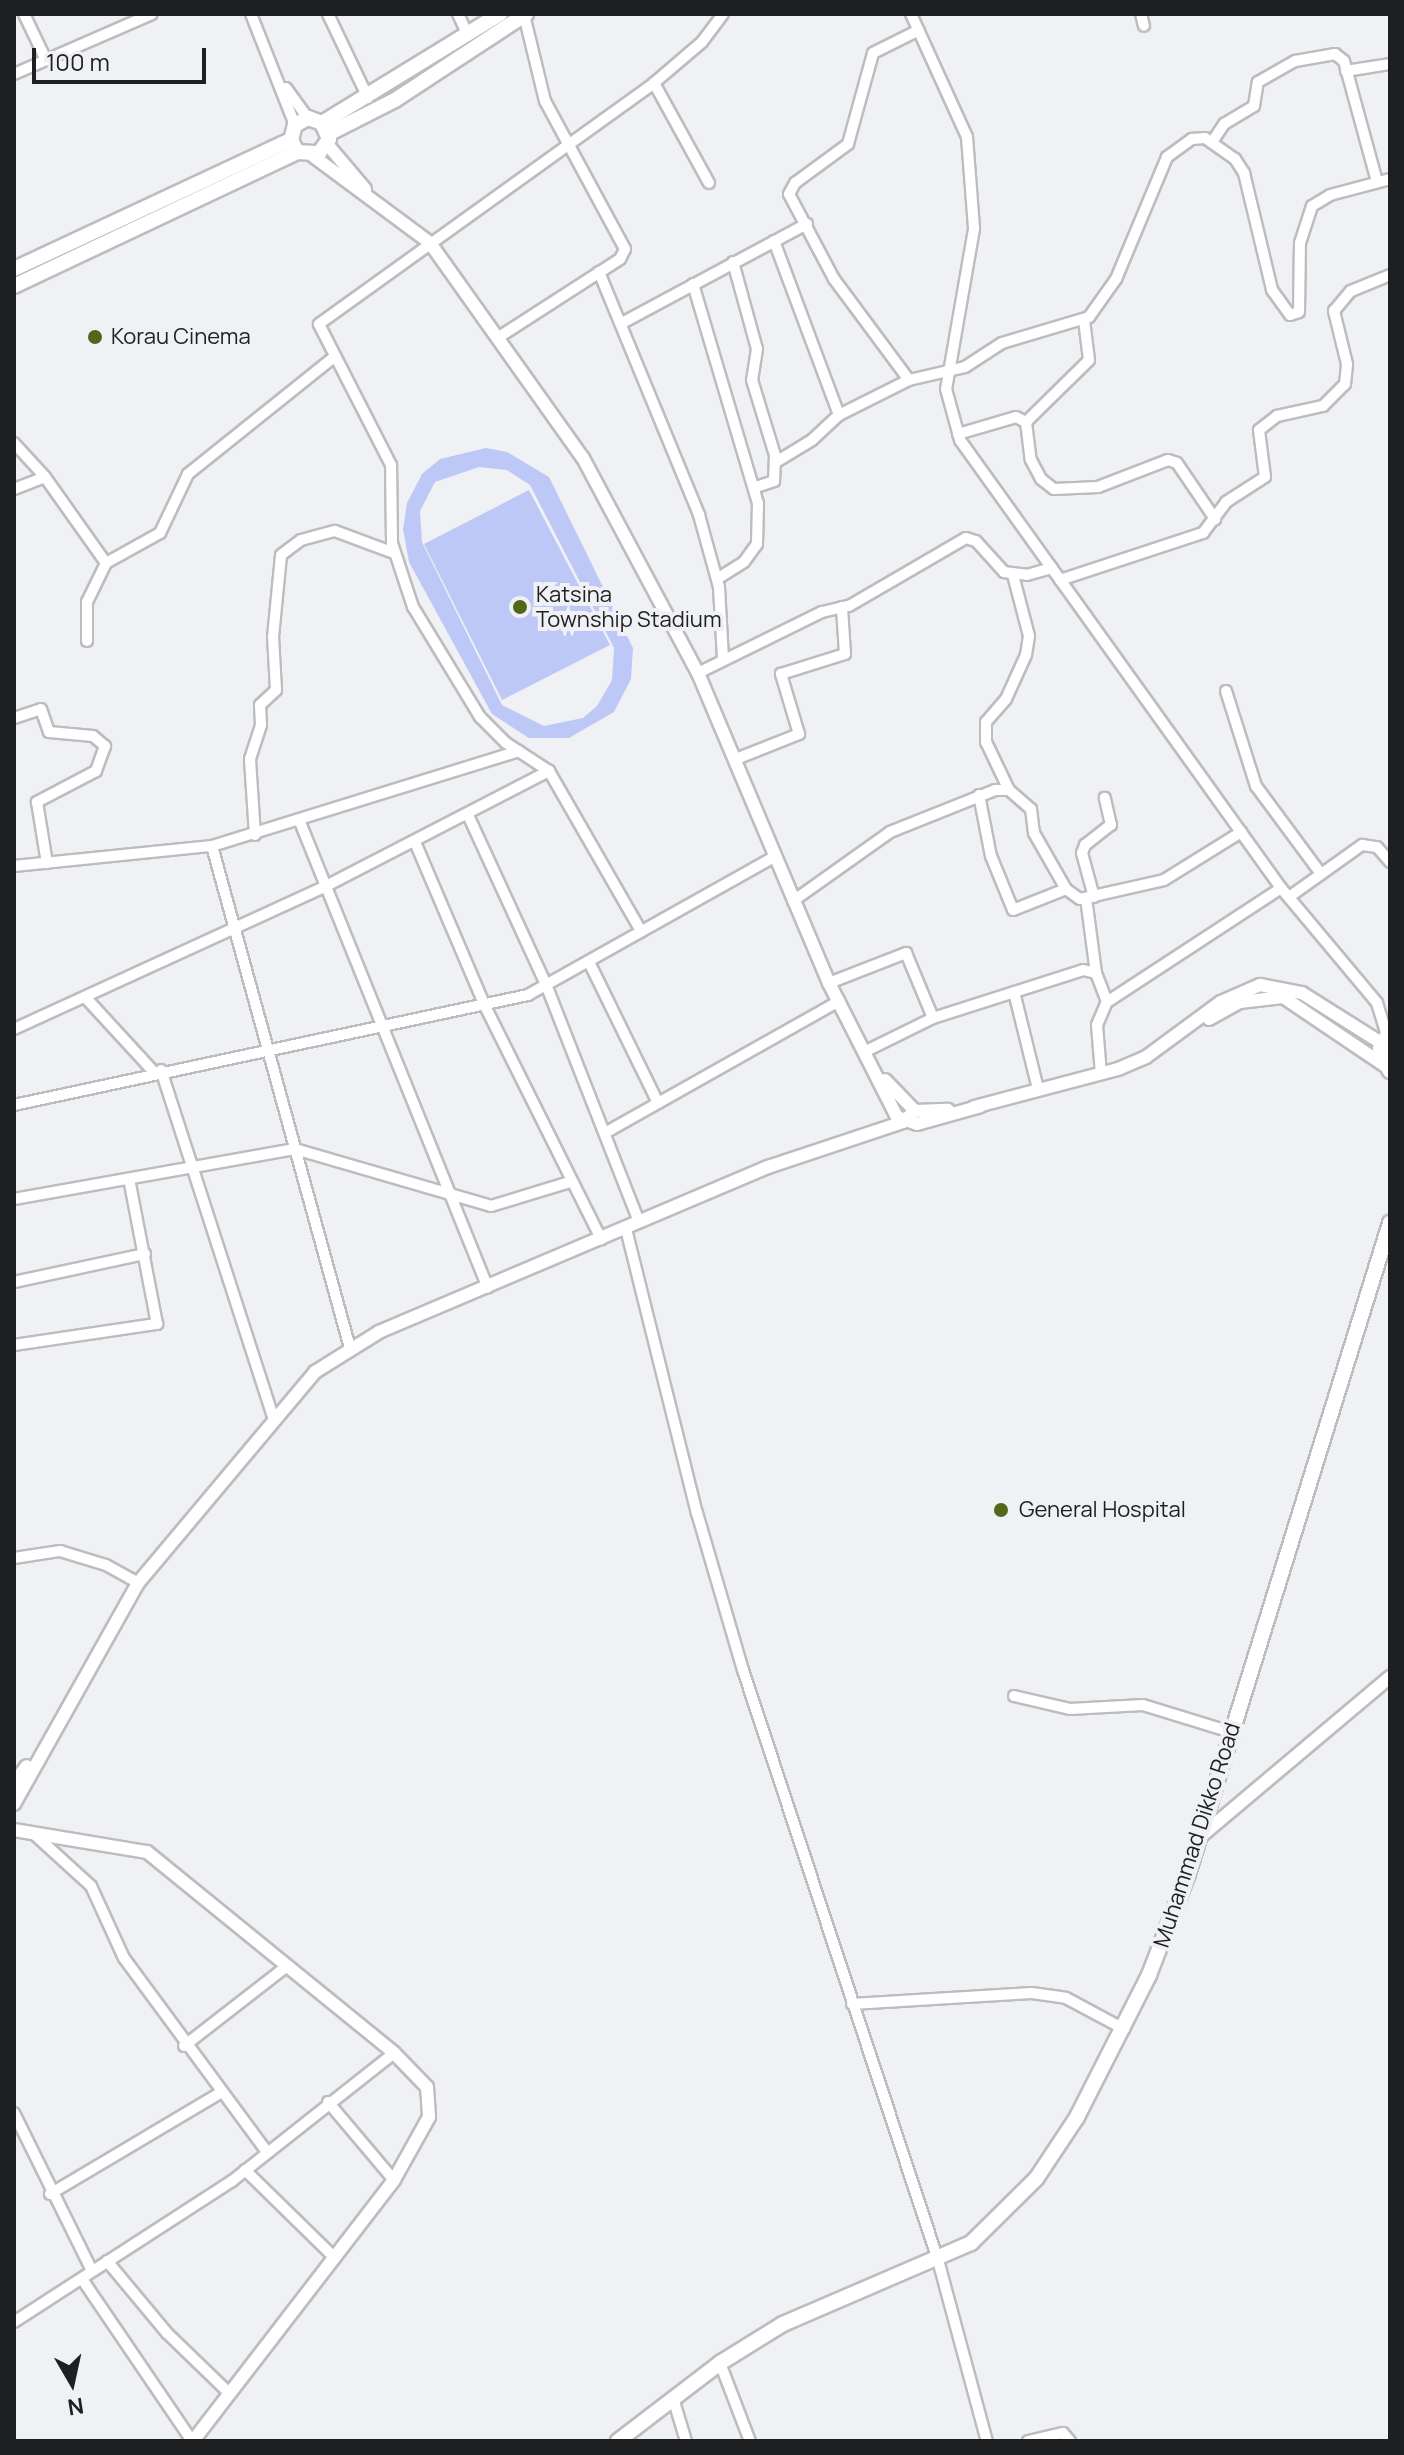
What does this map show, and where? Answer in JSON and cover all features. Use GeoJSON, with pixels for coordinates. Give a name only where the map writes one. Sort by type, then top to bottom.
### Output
{"type":"FeatureCollection","features":[{"type":"Feature","properties":{"kind":"main road"},"geometry":{"type":"LineString","coordinates":[[14,286],[294,146],[316,129],[500,14]]}},
{"type":"Feature","properties":{"kind":"main road"},"geometry":{"type":"LineString","coordinates":[[316,129],[395,100],[525,14]]}},
{"type":"Feature","properties":{"kind":"main road"},"geometry":{"type":"LineString","coordinates":[[294,146],[313,156],[316,129]]}},
{"type":"Feature","properties":{"kind":"main road"},"geometry":{"type":"LineString","coordinates":[[14,269],[294,146]]}},
{"type":"Feature","properties":{"kind":"main road"},"geometry":{"type":"LineString","coordinates":[[1386,1035],[1387,1068]]}},
{"type":"Feature","properties":{"kind":"main road","name":"Muhammad Dikko Road"},"geometry":{"type":"LineString","coordinates":[[618,2441],[720,2363],[820,2305],[938,2260],[971,2243],[1036,2179],[1077,2117],[1124,2029],[1201,1836],[1390,1226]]}},
{"type":"Feature","properties":{"kind":"street"},"geometry":{"type":"LineString","coordinates":[[24,14],[46,60]]}},
{"type":"Feature","properties":{"kind":"street"},"geometry":{"type":"LineString","coordinates":[[14,74],[152,14]]}},
{"type":"Feature","properties":{"kind":"street"},"geometry":{"type":"LineString","coordinates":[[251,14],[280,79],[371,198]]}},
{"type":"Feature","properties":{"kind":"street"},"geometry":{"type":"LineString","coordinates":[[328,14],[368,98]]}},
{"type":"Feature","properties":{"kind":"street"},"geometry":{"type":"LineString","coordinates":[[458,14],[468,35]]}},
{"type":"Feature","properties":{"kind":"street"},"geometry":{"type":"LineString","coordinates":[[499,337],[620,259],[625,239],[567,143],[538,79],[525,14]]}},
{"type":"Feature","properties":{"kind":"street"},"geometry":{"type":"LineString","coordinates":[[641,931],[549,771],[493,732],[465,697],[413,607],[394,553],[391,465],[333,358],[320,320],[654,83],[702,42],[723,14]]}},
{"type":"Feature","properties":{"kind":"street"},"geometry":{"type":"LineString","coordinates":[[911,14],[967,137],[974,229],[946,389],[958,434],[1281,888],[1377,1003],[1386,1035]]}},
{"type":"Feature","properties":{"kind":"street"},"geometry":{"type":"LineString","coordinates":[[1141,14],[1144,26]]}},
{"type":"Feature","properties":{"kind":"street"},"geometry":{"type":"LineString","coordinates":[[909,380],[834,279],[791,198],[791,188],[848,144],[873,53],[919,30]]}},
{"type":"Feature","properties":{"kind":"street"},"geometry":{"type":"LineString","coordinates":[[1212,142],[1224,124],[1254,106],[1258,82],[1295,61],[1335,54],[1346,71],[1377,182]]}},
{"type":"Feature","properties":{"kind":"street"},"geometry":{"type":"LineString","coordinates":[[1346,71],[1390,64]]}},
{"type":"Feature","properties":{"kind":"street"},"geometry":{"type":"LineString","coordinates":[[654,83],[709,183]]}},
{"type":"Feature","properties":{"kind":"street"},"geometry":{"type":"LineString","coordinates":[[776,462],[812,440],[839,415],[909,380],[947,372],[1016,337],[1084,320],[1116,279],[1167,157],[1199,136],[1212,142],[1244,173],[1272,290],[1290,315],[1299,312],[1300,243],[1312,206],[1330,195],[1390,179]]}},
{"type":"Feature","properties":{"kind":"street"},"geometry":{"type":"LineString","coordinates":[[313,156],[430,243],[583,458],[698,673],[829,983],[903,1122]]}},
{"type":"Feature","properties":{"kind":"street"},"geometry":{"type":"LineString","coordinates":[[622,323],[807,224]]}},
{"type":"Feature","properties":{"kind":"street"},"geometry":{"type":"LineString","coordinates":[[774,241],[839,415]]}},
{"type":"Feature","properties":{"kind":"street"},"geometry":{"type":"LineString","coordinates":[[733,262],[757,349],[752,380],[776,462],[772,483],[754,488]]}},
{"type":"Feature","properties":{"kind":"street"},"geometry":{"type":"LineString","coordinates":[[599,272],[678,457],[717,579],[723,658]]}},
{"type":"Feature","properties":{"kind":"street"},"geometry":{"type":"LineString","coordinates":[[1060,580],[1170,547],[1203,533],[1226,502],[1265,477],[1257,440],[1265,422],[1323,406],[1345,384],[1347,364],[1334,311],[1351,291],[1390,275]]}},
{"type":"Feature","properties":{"kind":"street"},"geometry":{"type":"LineString","coordinates":[[693,284],[754,488],[757,544],[744,562],[717,579]]}},
{"type":"Feature","properties":{"kind":"street"},"geometry":{"type":"LineString","coordinates":[[1026,422],[1089,360],[1084,320]]}},
{"type":"Feature","properties":{"kind":"street"},"geometry":{"type":"LineString","coordinates":[[87,641],[87,602],[106,563],[160,533],[188,474],[333,358]]}},
{"type":"Feature","properties":{"kind":"street"},"geometry":{"type":"LineString","coordinates":[[958,434],[1016,417],[1026,422]]}},
{"type":"Feature","properties":{"kind":"street"},"geometry":{"type":"LineString","coordinates":[[1026,422],[1031,460],[1041,479],[1054,489],[1098,487],[1168,460],[1177,463],[1215,519]]}},
{"type":"Feature","properties":{"kind":"street"},"geometry":{"type":"LineString","coordinates":[[14,443],[45,477],[106,563]]}},
{"type":"Feature","properties":{"kind":"street"},"geometry":{"type":"LineString","coordinates":[[14,489],[45,477]]}},
{"type":"Feature","properties":{"kind":"street"},"geometry":{"type":"LineString","coordinates":[[255,835],[250,759],[261,725],[260,705],[276,690],[273,637],[281,555],[301,540],[335,531],[394,553]]}},
{"type":"Feature","properties":{"kind":"street"},"geometry":{"type":"LineString","coordinates":[[698,673],[723,658],[842,607],[966,538],[1013,575],[1029,636],[1026,655],[1006,699],[986,722],[986,742],[1009,790],[1031,809],[1034,833],[1066,889],[1090,898],[1164,880],[1241,832]]}},
{"type":"Feature","properties":{"kind":"street"},"geometry":{"type":"LineString","coordinates":[[1013,575],[1052,568]]}},
{"type":"Feature","properties":{"kind":"street"},"geometry":{"type":"LineString","coordinates":[[736,759],[799,734],[781,674],[845,654],[842,607]]}},
{"type":"Feature","properties":{"kind":"street"},"geometry":{"type":"LineString","coordinates":[[1226,691],[1256,786],[1321,874]]}},
{"type":"Feature","properties":{"kind":"street"},"geometry":{"type":"LineString","coordinates":[[14,718],[41,709],[49,732],[78,733],[105,746],[96,771],[37,802],[47,863]]}},
{"type":"Feature","properties":{"kind":"street"},"geometry":{"type":"LineString","coordinates":[[14,866],[212,846],[300,822],[519,751]]}},
{"type":"Feature","properties":{"kind":"street"},"geometry":{"type":"LineString","coordinates":[[14,1029],[237,929],[415,842],[549,771]]}},
{"type":"Feature","properties":{"kind":"street"},"geometry":{"type":"LineString","coordinates":[[793,901],[890,832],[979,795],[1009,790]]}},
{"type":"Feature","properties":{"kind":"street"},"geometry":{"type":"LineString","coordinates":[[979,795],[991,856],[1013,910],[1066,889]]}},
{"type":"Feature","properties":{"kind":"street"},"geometry":{"type":"LineString","coordinates":[[1105,798],[1111,825],[1085,845],[1082,853],[1090,898],[1096,973],[1107,1002]]}},
{"type":"Feature","properties":{"kind":"street"},"geometry":{"type":"LineString","coordinates":[[468,815],[547,987],[639,1222]]}},
{"type":"Feature","properties":{"kind":"street"},"geometry":{"type":"LineString","coordinates":[[300,822],[488,1288]]}},
{"type":"Feature","properties":{"kind":"street"},"geometry":{"type":"LineString","coordinates":[[415,842],[484,1004],[601,1239]]}},
{"type":"Feature","properties":{"kind":"street"},"geometry":{"type":"LineString","coordinates":[[1289,897],[1362,845],[1377,847],[1390,862]]}},
{"type":"Feature","properties":{"kind":"street"},"geometry":{"type":"LineString","coordinates":[[212,846],[350,1348]]}},
{"type":"Feature","properties":{"kind":"street"},"geometry":{"type":"LineString","coordinates":[[14,1105],[158,1071],[484,1004],[547,987],[774,857]]}},
{"type":"Feature","properties":{"kind":"street"},"geometry":{"type":"LineString","coordinates":[[1101,1074],[1097,1025],[1107,1002],[1281,888]]}},
{"type":"Feature","properties":{"kind":"street"},"geometry":{"type":"LineString","coordinates":[[829,983],[903,952],[933,1018]]}},
{"type":"Feature","properties":{"kind":"street"},"geometry":{"type":"LineString","coordinates":[[589,962],[658,1103]]}},
{"type":"Feature","properties":{"kind":"street"},"geometry":{"type":"LineString","coordinates":[[866,1051],[933,1018],[1083,970],[1096,973]]}},
{"type":"Feature","properties":{"kind":"street"},"geometry":{"type":"LineString","coordinates":[[903,1122],[917,1124],[1101,1074],[1146,1057],[1243,990],[1272,985],[1302,993],[1386,1035]]}},
{"type":"Feature","properties":{"kind":"street"},"geometry":{"type":"LineString","coordinates":[[1014,992],[1038,1089]]}},
{"type":"Feature","properties":{"kind":"street"},"geometry":{"type":"LineString","coordinates":[[85,997],[158,1071],[273,1416]]}},
{"type":"Feature","properties":{"kind":"street"},"geometry":{"type":"LineString","coordinates":[[1184,1031],[1240,1002],[1283,997],[1387,1068]]}},
{"type":"Feature","properties":{"kind":"street"},"geometry":{"type":"LineString","coordinates":[[605,1133],[839,1001]]}},
{"type":"Feature","properties":{"kind":"street"},"geometry":{"type":"LineString","coordinates":[[875,1068],[915,1111]]}},
{"type":"Feature","properties":{"kind":"street"},"geometry":{"type":"LineString","coordinates":[[14,1804],[49,1734],[138,1583],[273,1416],[315,1372],[350,1348],[768,1167],[903,1122],[915,1111],[981,1106]]}},
{"type":"Feature","properties":{"kind":"street"},"geometry":{"type":"LineString","coordinates":[[14,1199],[295,1149],[499,1206],[570,1182]]}},
{"type":"Feature","properties":{"kind":"street"},"geometry":{"type":"LineString","coordinates":[[14,1345],[157,1324],[129,1179]]}},
{"type":"Feature","properties":{"kind":"street"},"geometry":{"type":"LineString","coordinates":[[626,1229],[697,1513],[852,2004],[938,2260],[987,2441]]}},
{"type":"Feature","properties":{"kind":"street"},"geometry":{"type":"LineString","coordinates":[[14,1282],[145,1254]]}},
{"type":"Feature","properties":{"kind":"street"},"geometry":{"type":"LineString","coordinates":[[14,1558],[60,1551],[106,1565],[138,1583]]}},
{"type":"Feature","properties":{"kind":"street"},"geometry":{"type":"LineString","coordinates":[[1201,1836],[1390,1677]]}},
{"type":"Feature","properties":{"kind":"street"},"geometry":{"type":"LineString","coordinates":[[1014,1696],[1070,1709],[1143,1705],[1231,1732]]}},
{"type":"Feature","properties":{"kind":"street"},"geometry":{"type":"LineString","coordinates":[[14,1783],[49,1734]]}},
{"type":"Feature","properties":{"kind":"street"},"geometry":{"type":"LineString","coordinates":[[14,1830],[147,1852],[394,2053],[427,2087],[430,2101],[429,2117],[394,2180],[192,2441],[82,2279]]}},
{"type":"Feature","properties":{"kind":"street"},"geometry":{"type":"LineString","coordinates":[[32,1833],[91,1886],[124,1958],[184,2046],[267,2152]]}},
{"type":"Feature","properties":{"kind":"street"},"geometry":{"type":"LineString","coordinates":[[184,2046],[287,1966]]}},
{"type":"Feature","properties":{"kind":"street"},"geometry":{"type":"LineString","coordinates":[[852,2004],[1032,1993],[1066,1998],[1124,2029]]}},
{"type":"Feature","properties":{"kind":"street"},"geometry":{"type":"LineString","coordinates":[[14,2322],[245,2170],[394,2053]]}},
{"type":"Feature","properties":{"kind":"street"},"geometry":{"type":"LineString","coordinates":[[50,2194],[222,2092]]}},
{"type":"Feature","properties":{"kind":"street"},"geometry":{"type":"LineString","coordinates":[[328,2102],[394,2180]]}},
{"type":"Feature","properties":{"kind":"street"},"geometry":{"type":"LineString","coordinates":[[14,2113],[18,2140],[92,2271]]}},
{"type":"Feature","properties":{"kind":"street"},"geometry":{"type":"LineString","coordinates":[[245,2170],[335,2258]]}},
{"type":"Feature","properties":{"kind":"street"},"geometry":{"type":"LineString","coordinates":[[107,2261],[167,2333],[228,2392]]}},
{"type":"Feature","properties":{"kind":"street"},"geometry":{"type":"LineString","coordinates":[[720,2363],[750,2441]]}},
{"type":"Feature","properties":{"kind":"street"},"geometry":{"type":"LineString","coordinates":[[673,2398],[686,2441]]}},
{"type":"Feature","properties":{"kind":"street"},"geometry":{"type":"LineString","coordinates":[[1028,2441],[1063,2433],[1070,2441]]}},
{"type":"Feature","properties":{"kind":"shaded area"},"geometry":{"type":"Polygon","coordinates":[[[486,448],[507,452],[549,477],[633,648],[631,679],[614,712],[569,738],[529,738],[492,714],[409,562],[403,529],[407,503],[422,474],[440,459],[486,448]],[[479,467],[435,482],[420,511],[422,542],[502,705],[544,726],[583,718],[597,706],[612,680],[614,648],[530,485],[507,470],[479,467]]]}},
{"type":"Feature","properties":{"kind":"shaded area"},"geometry":{"type":"Polygon","coordinates":[[[529,490],[610,645],[502,700],[424,544],[529,490]]]}},
{"type":"Feature","properties":{"kind":"place","name":"Korau Cinema"},"geometry":{"type":"Point","coordinates":[95,337]}},
{"type":"Feature","properties":{"kind":"place","name":"Katsina Township Stadium"},"geometry":{"type":"Point","coordinates":[520,607]}},
{"type":"Feature","properties":{"kind":"place","name":"General Hospital"},"geometry":{"type":"Point","coordinates":[1001,1510]}}]}
